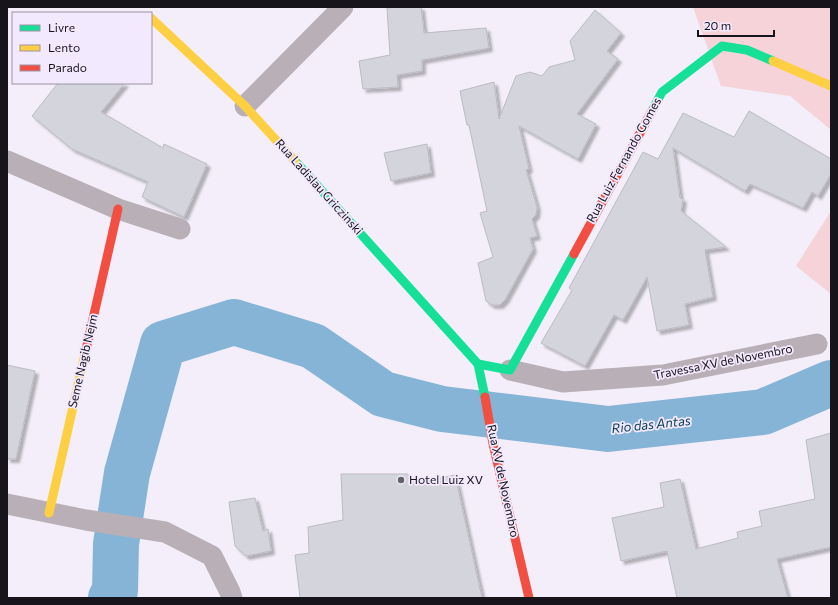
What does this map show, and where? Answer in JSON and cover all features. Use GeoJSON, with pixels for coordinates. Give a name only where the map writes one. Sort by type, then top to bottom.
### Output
{"type":"FeatureCollection","features":[{"type":"Feature","properties":{"kind":"street"},"geometry":{"type":"LineString","coordinates":[[245,106],[342,7]]}},
{"type":"Feature","properties":{"kind":"street","name":"Rua Ladislau Griczinski"},"geometry":{"type":"LineString","coordinates":[[152,19],[245,106],[478,364]]}},
{"type":"Feature","properties":{"kind":"street","name":"Rua Luiz Fernando Gomes"},"geometry":{"type":"LineString","coordinates":[[510,370],[662,92],[722,46],[747,50],[831,86]]}},
{"type":"Feature","properties":{"kind":"street"},"geometry":{"type":"LineString","coordinates":[[7,161],[118,209],[180,229]]}},
{"type":"Feature","properties":{"kind":"street","name":"Seme Nagib Nejm"},"geometry":{"type":"LineString","coordinates":[[49,513],[118,209]]}},
{"type":"Feature","properties":{"kind":"street","name":"Travessa XV de Novembro"},"geometry":{"type":"LineString","coordinates":[[510,370],[563,382],[663,375],[817,344]]}},
{"type":"Feature","properties":{"kind":"street"},"geometry":{"type":"LineString","coordinates":[[478,364],[510,370]]}},
{"type":"Feature","properties":{"kind":"street","name":"Rua XV de Novembro"},"geometry":{"type":"LineString","coordinates":[[478,364],[494,444],[529,598]]}},
{"type":"Feature","properties":{"kind":"street"},"geometry":{"type":"LineString","coordinates":[[7,504],[86,520],[165,532],[212,556],[232,598]]}},
{"type":"Feature","properties":{"kind":"shaded area"},"geometry":{"type":"Polygon","coordinates":[[[693,7],[831,7],[831,130],[790,96],[721,86],[693,7]]]}},
{"type":"Feature","properties":{"kind":"shaded area"},"geometry":{"type":"Polygon","coordinates":[[[831,211],[831,294],[796,266],[831,211]]]}},
{"type":"Feature","properties":{"kind":"building"},"geometry":{"type":"Polygon","coordinates":[[[421,7],[424,33],[486,28],[489,48],[422,60],[422,71],[397,75],[398,87],[363,89],[359,61],[390,55],[387,8],[421,7]]]}},
{"type":"Feature","properties":{"kind":"building"},"geometry":{"type":"Polygon","coordinates":[[[595,10],[621,33],[607,51],[618,59],[577,114],[596,124],[578,159],[519,126],[529,169],[526,170],[537,207],[536,215],[532,219],[537,236],[530,238],[533,249],[505,300],[500,305],[492,305],[486,301],[478,263],[493,257],[480,213],[487,211],[469,125],[467,125],[460,91],[494,82],[499,119],[516,76],[530,72],[542,76],[549,67],[575,60],[570,41],[595,10]]]}},
{"type":"Feature","properties":{"kind":"building"},"geometry":{"type":"Polygon","coordinates":[[[57,84],[124,84],[101,112],[163,148],[164,144],[207,164],[184,217],[142,197],[148,182],[72,149],[32,116],[57,84]]]}},
{"type":"Feature","properties":{"kind":"building"},"geometry":{"type":"Polygon","coordinates":[[[749,111],[831,159],[831,174],[818,196],[812,192],[803,208],[750,184],[745,191],[673,148],[680,198],[683,199],[681,211],[726,247],[705,250],[713,297],[685,304],[689,325],[657,331],[647,277],[623,320],[614,315],[585,366],[541,343],[572,290],[569,288],[643,152],[658,159],[683,113],[734,137],[749,111]]]}},
{"type":"Feature","properties":{"kind":"building"},"geometry":{"type":"Polygon","coordinates":[[[427,144],[431,173],[391,181],[384,153],[427,144]]]}},
{"type":"Feature","properties":{"kind":"building"},"geometry":{"type":"Polygon","coordinates":[[[7,365],[35,371],[16,459],[7,459],[7,365]]]}},
{"type":"Feature","properties":{"kind":"building"},"geometry":{"type":"Polygon","coordinates":[[[831,433],[831,547],[777,559],[788,598],[677,598],[667,551],[621,561],[612,518],[664,507],[660,483],[680,479],[696,549],[738,538],[737,532],[762,526],[759,511],[815,499],[806,440],[831,433]]]}},
{"type":"Feature","properties":{"kind":"building"},"geometry":{"type":"Polygon","coordinates":[[[341,474],[408,474],[410,485],[455,475],[482,598],[300,598],[295,555],[309,553],[308,527],[343,520],[341,474]]]}},
{"type":"Feature","properties":{"kind":"building"},"geometry":{"type":"Polygon","coordinates":[[[255,498],[263,531],[268,529],[271,551],[246,556],[235,546],[229,502],[255,498]]]}},
{"type":"Feature","properties":{"kind":"waterway","name":"Rio das Antas"},"geometry":{"type":"LineString","coordinates":[[111,598],[115,591],[116,544],[127,473],[163,344],[234,322],[313,346],[383,394],[442,409],[608,429],[763,412],[831,383]]}},
{"type":"Feature","properties":{"kind":"traffic: fast"},"geometry":{"type":"LineString","coordinates":[[652,111],[662,92],[722,46],[747,50],[773,61]]}},
{"type":"Feature","properties":{"kind":"traffic: fast"},"geometry":{"type":"LineString","coordinates":[[295,161],[478,364],[485,397]]}},
{"type":"Feature","properties":{"kind":"traffic: fast"},"geometry":{"type":"LineString","coordinates":[[478,364],[510,370],[574,254]]}},
{"type":"Feature","properties":{"kind":"traffic: slow"},"geometry":{"type":"LineString","coordinates":[[152,19],[245,106],[295,161]]}},
{"type":"Feature","properties":{"kind":"traffic: slow"},"geometry":{"type":"LineString","coordinates":[[773,61],[831,86]]}},
{"type":"Feature","properties":{"kind":"traffic: slow"},"geometry":{"type":"LineString","coordinates":[[49,513],[85,354]]}},
{"type":"Feature","properties":{"kind":"traffic: jam"},"geometry":{"type":"LineString","coordinates":[[574,254],[652,111]]}},
{"type":"Feature","properties":{"kind":"traffic: jam"},"geometry":{"type":"LineString","coordinates":[[85,354],[118,209]]}},
{"type":"Feature","properties":{"kind":"traffic: jam"},"geometry":{"type":"LineString","coordinates":[[485,397],[493,444],[529,598]]}},
{"type":"Feature","properties":{"kind":"place","name":"Hotel Luiz XV"},"geometry":{"type":"Point","coordinates":[401,480]}}]}
